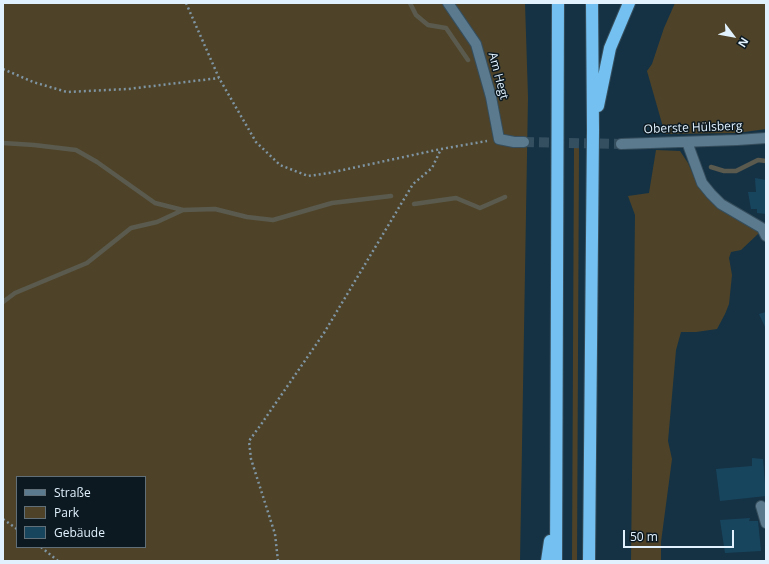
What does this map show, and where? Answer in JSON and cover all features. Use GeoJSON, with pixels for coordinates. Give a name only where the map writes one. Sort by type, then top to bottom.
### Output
{"type":"FeatureCollection","features":[{"type":"Feature","properties":{"kind":"highway"},"geometry":{"type":"LineString","coordinates":[[556,561],[558,3]]}},
{"type":"Feature","properties":{"kind":"highway"},"geometry":{"type":"LineString","coordinates":[[589,561],[593,130],[592,3]]}},
{"type":"Feature","properties":{"kind":"highway"},"geometry":{"type":"LineString","coordinates":[[593,130],[610,48],[629,3]]}},
{"type":"Feature","properties":{"kind":"highway"},"geometry":{"type":"LineString","coordinates":[[547,561],[557,494]]}},
{"type":"Feature","properties":{"kind":"street","name":"Am Hegt"},"geometry":{"type":"LineString","coordinates":[[448,3],[476,44],[491,97],[499,139]]}},
{"type":"Feature","properties":{"kind":"street","name":"Oberste Hülsberg"},"geometry":{"type":"LineString","coordinates":[[622,144],[766,138]]}},
{"type":"Feature","properties":{"kind":"street"},"geometry":{"type":"LineString","coordinates":[[499,139],[524,142]]}},
{"type":"Feature","properties":{"kind":"street"},"geometry":{"type":"LineString","coordinates":[[687,142],[702,184],[721,204],[762,228],[766,236]]}},
{"type":"Feature","properties":{"kind":"street"},"geometry":{"type":"LineString","coordinates":[[761,506],[766,523]]}},
{"type":"Feature","properties":{"kind":"path"},"geometry":{"type":"LineString","coordinates":[[186,3],[219,78],[256,142],[280,165],[308,176],[329,173],[441,149],[499,139]]}},
{"type":"Feature","properties":{"kind":"path"},"geometry":{"type":"LineString","coordinates":[[3,69],[33,82],[66,92],[128,90],[219,78]]}},
{"type":"Feature","properties":{"kind":"path"},"geometry":{"type":"LineString","coordinates":[[278,561],[275,534],[251,459],[248,441],[324,333],[413,184],[432,168],[441,149]]}},
{"type":"Feature","properties":{"kind":"path"},"geometry":{"type":"LineString","coordinates":[[3,519],[16,528]]}},
{"type":"Feature","properties":{"kind":"path"},"geometry":{"type":"LineString","coordinates":[[42,548],[58,561]]}},
{"type":"Feature","properties":{"kind":"green space"},"geometry":{"type":"Polygon","coordinates":[[[3,3],[525,3],[528,97],[520,561],[3,561],[3,3]]]}},
{"type":"Feature","properties":{"kind":"green space"},"geometry":{"type":"Polygon","coordinates":[[[675,3],[766,3],[766,129],[737,133],[665,134],[647,71],[652,64],[664,28],[675,3]]]}},
{"type":"Feature","properties":{"kind":"green space"},"geometry":{"type":"Polygon","coordinates":[[[579,147],[577,561],[572,561],[574,148],[579,147]]]}},
{"type":"Feature","properties":{"kind":"green space"},"geometry":{"type":"Polygon","coordinates":[[[656,150],[680,151],[688,163],[698,186],[707,198],[719,207],[747,223],[759,233],[741,250],[731,252],[729,258],[732,275],[729,304],[717,329],[696,332],[681,332],[676,350],[668,441],[672,459],[661,542],[661,561],[631,561],[635,215],[628,196],[649,193],[656,150]]]}},
{"type":"Feature","properties":{"kind":"building"},"geometry":{"type":"Polygon","coordinates":[[[755,178],[766,180],[766,214],[757,213],[757,209],[751,209],[748,192],[756,192],[755,178]]]}},
{"type":"Feature","properties":{"kind":"building"},"geometry":{"type":"Polygon","coordinates":[[[766,312],[766,329],[759,314],[766,312]]]}},
{"type":"Feature","properties":{"kind":"building"},"geometry":{"type":"Polygon","coordinates":[[[752,458],[763,459],[766,496],[720,501],[716,469],[752,466],[752,458]]]}},
{"type":"Feature","properties":{"kind":"building"},"geometry":{"type":"Polygon","coordinates":[[[750,518],[749,521],[758,521],[761,551],[725,553],[720,520],[750,518]]]}},
{"type":"Feature","properties":{"kind":"waterway"},"geometry":{"type":"LineString","coordinates":[[410,3],[416,15],[428,25],[446,28],[468,60]]}},
{"type":"Feature","properties":{"kind":"waterway"},"geometry":{"type":"LineString","coordinates":[[3,143],[76,150],[97,162],[155,203],[183,210],[215,209],[247,217],[273,220],[332,203],[391,196]]}},
{"type":"Feature","properties":{"kind":"waterway"},"geometry":{"type":"LineString","coordinates":[[711,167],[724,171],[736,171],[758,160],[766,161]]}},
{"type":"Feature","properties":{"kind":"waterway"},"geometry":{"type":"LineString","coordinates":[[414,204],[456,198],[480,208],[505,197]]}},
{"type":"Feature","properties":{"kind":"waterway"},"geometry":{"type":"LineString","coordinates":[[3,302],[15,293],[87,263],[131,228],[157,222],[183,210]]}},
{"type":"Feature","properties":{"kind":"tunnel"},"geometry":{"type":"LineString","coordinates":[[524,142],[621,144]]}}]}
